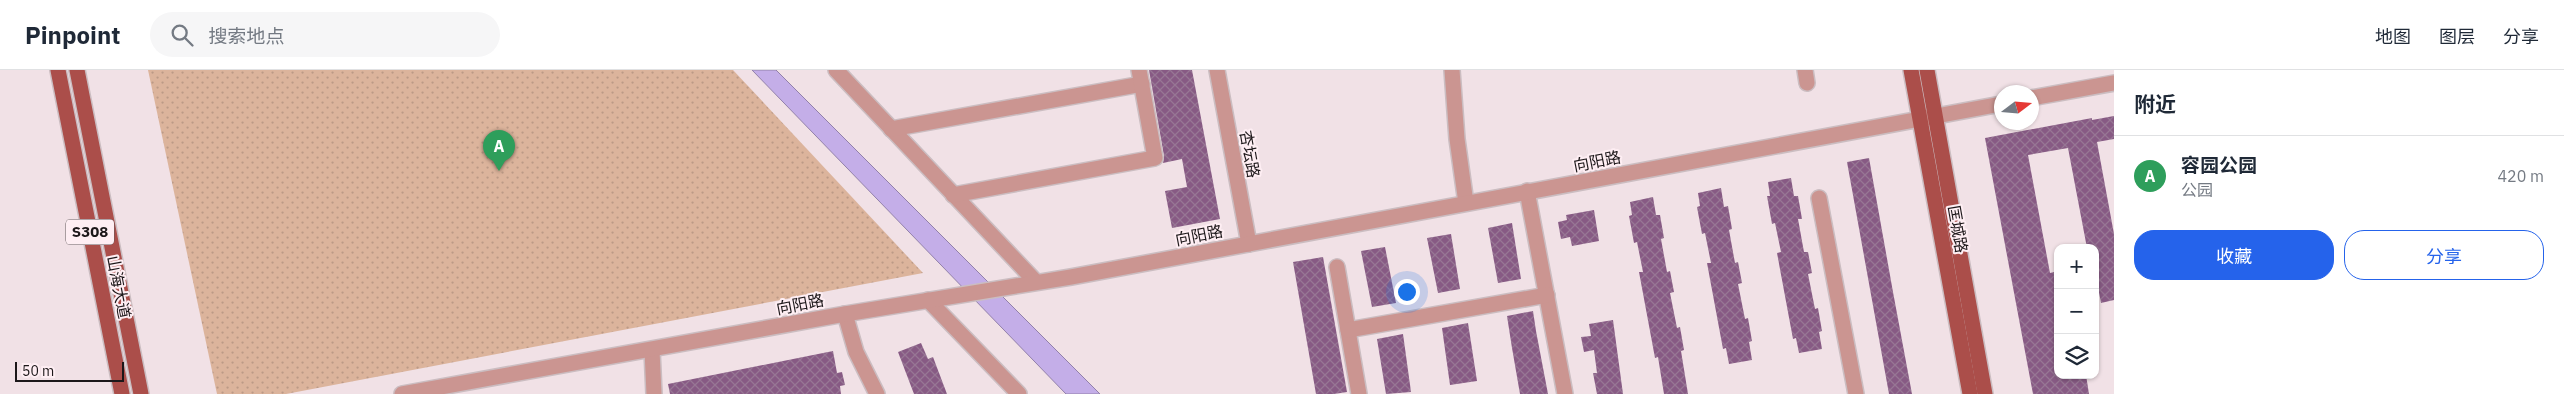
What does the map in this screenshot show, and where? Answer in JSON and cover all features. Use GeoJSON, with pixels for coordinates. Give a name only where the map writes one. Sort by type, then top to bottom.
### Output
{"type":"FeatureCollection","features":[{"type":"Feature","properties":{"kind":"main road","name":"山海大道"},"geometry":{"type":"LineString","coordinates":[[58,70],[122,394]]}},
{"type":"Feature","properties":{"kind":"main road","name":"山海大道"},"geometry":{"type":"LineString","coordinates":[[77,70],[141,394]]}},
{"type":"Feature","properties":{"kind":"main road","name":"匡城路"},"geometry":{"type":"LineString","coordinates":[[1911,70],[1970,394]]}},
{"type":"Feature","properties":{"kind":"main road","name":"匡城路"},"geometry":{"type":"LineString","coordinates":[[1927,70],[1986,394]]}},
{"type":"Feature","properties":{"kind":"street"},"geometry":{"type":"LineString","coordinates":[[836,70],[1036,282]]}},
{"type":"Feature","properties":{"kind":"street","name":"杏坛路"},"geometry":{"type":"LineString","coordinates":[[1217,70],[1249,244]]}},
{"type":"Feature","properties":{"kind":"street"},"geometry":{"type":"LineString","coordinates":[[1452,70],[1457,139],[1466,203]]}},
{"type":"Feature","properties":{"kind":"street"},"geometry":{"type":"LineString","coordinates":[[891,128],[1140,77],[1155,158],[953,195]]}},
{"type":"Feature","properties":{"kind":"street"},"geometry":{"type":"LineString","coordinates":[[2039,97],[2114,83]]}},
{"type":"Feature","properties":{"kind":"street","name":"向阳路"},"geometry":{"type":"LineString","coordinates":[[402,394],[845,314],[1249,244],[1994,105]]}},
{"type":"Feature","properties":{"kind":"street"},"geometry":{"type":"LineString","coordinates":[[1527,192],[1565,394]]}},
{"type":"Feature","properties":{"kind":"street"},"geometry":{"type":"LineString","coordinates":[[1819,198],[1856,394]]}},
{"type":"Feature","properties":{"kind":"street"},"geometry":{"type":"LineString","coordinates":[[1337,267],[1359,394]]}},
{"type":"Feature","properties":{"kind":"street"},"geometry":{"type":"LineString","coordinates":[[1348,330],[1547,295]]}},
{"type":"Feature","properties":{"kind":"street"},"geometry":{"type":"LineString","coordinates":[[928,300],[1019,394]]}},
{"type":"Feature","properties":{"kind":"street"},"geometry":{"type":"LineString","coordinates":[[845,314],[856,352],[877,394]]}},
{"type":"Feature","properties":{"kind":"street"},"geometry":{"type":"LineString","coordinates":[[652,350],[654,394]]}},
{"type":"Feature","properties":{"kind":"shaded area"},"geometry":{"type":"Polygon","coordinates":[[[148,70],[733,70],[923,273],[286,394],[217,394],[148,70]]]}},
{"type":"Feature","properties":{"kind":"shaded area"},"geometry":{"type":"Polygon","coordinates":[[[752,70],[776,70],[1100,394],[1066,394],[752,70]]]}},
{"type":"Feature","properties":{"kind":"building"},"geometry":{"type":"Polygon","coordinates":[[[1149,70],[1192,70],[1220,219],[1172,228],[1165,191],[1187,187],[1182,159],[1163,163],[1164,156],[1149,70]]]}},
{"type":"Feature","properties":{"kind":"building"},"geometry":{"type":"Polygon","coordinates":[[[2114,116],[2114,139],[2097,142],[2114,234],[2114,300],[2101,303],[2099,292],[2099,244],[2086,244],[2068,148],[2028,155],[2050,273],[2054,272],[2054,379],[2087,379],[2089,394],[2033,394],[1985,138],[2028,130],[2039,130],[2039,128],[2092,118],[2092,120],[2114,116]]]}},
{"type":"Feature","properties":{"kind":"building"},"geometry":{"type":"Polygon","coordinates":[[[1869,158],[1912,394],[1889,394],[1847,162],[1869,158]]]}},
{"type":"Feature","properties":{"kind":"building"},"geometry":{"type":"Polygon","coordinates":[[[1791,178],[1794,196],[1798,196],[1802,219],[1798,219],[1804,252],[1808,252],[1812,273],[1808,274],[1815,309],[1818,308],[1822,331],[1819,332],[1822,349],[1799,353],[1796,338],[1793,339],[1777,253],[1781,252],[1775,223],[1772,224],[1767,196],[1770,196],[1768,182],[1791,178]]]}},
{"type":"Feature","properties":{"kind":"building"},"geometry":{"type":"Polygon","coordinates":[[[1721,188],[1724,207],[1728,206],[1732,229],[1729,230],[1735,263],[1738,262],[1742,283],[1738,284],[1745,319],[1748,318],[1752,341],[1749,342],[1752,360],[1729,364],[1726,348],[1723,349],[1707,263],[1711,263],[1705,233],[1702,234],[1697,207],[1700,206],[1698,193],[1721,188]]]}},
{"type":"Feature","properties":{"kind":"building"},"geometry":{"type":"Polygon","coordinates":[[[1653,197],[1656,215],[1660,215],[1664,238],[1661,239],[1667,272],[1670,271],[1674,292],[1670,293],[1677,328],[1680,327],[1684,350],[1681,351],[1688,394],[1664,394],[1658,357],[1655,358],[1639,272],[1643,272],[1637,242],[1634,243],[1629,216],[1632,215],[1630,202],[1653,197]]]}},
{"type":"Feature","properties":{"kind":"building"},"geometry":{"type":"Polygon","coordinates":[[[1594,210],[1599,241],[1572,246],[1570,237],[1561,239],[1558,222],[1567,220],[1566,215],[1594,210]]]}},
{"type":"Feature","properties":{"kind":"building"},"geometry":{"type":"Polygon","coordinates":[[[1512,223],[1521,279],[1498,283],[1488,228],[1512,223]]]}},
{"type":"Feature","properties":{"kind":"building"},"geometry":{"type":"Polygon","coordinates":[[[1451,234],[1460,289],[1438,293],[1427,238],[1451,234]]]}},
{"type":"Feature","properties":{"kind":"building"},"geometry":{"type":"Polygon","coordinates":[[[1385,247],[1396,303],[1372,307],[1361,251],[1385,247]]]}},
{"type":"Feature","properties":{"kind":"building"},"geometry":{"type":"Polygon","coordinates":[[[1323,257],[1347,392],[1334,394],[1316,394],[1293,262],[1323,257]]]}},
{"type":"Feature","properties":{"kind":"building"},"geometry":{"type":"Polygon","coordinates":[[[1533,311],[1548,394],[1520,394],[1507,316],[1533,311]]]}},
{"type":"Feature","properties":{"kind":"building"},"geometry":{"type":"Polygon","coordinates":[[[1613,320],[1623,394],[1597,394],[1593,373],[1597,373],[1594,350],[1584,352],[1581,337],[1591,336],[1589,324],[1613,320]]]}},
{"type":"Feature","properties":{"kind":"building"},"geometry":{"type":"Polygon","coordinates":[[[1468,323],[1477,381],[1450,385],[1442,328],[1468,323]]]}},
{"type":"Feature","properties":{"kind":"building"},"geometry":{"type":"Polygon","coordinates":[[[1403,334],[1411,392],[1386,394],[1377,339],[1403,334]]]}},
{"type":"Feature","properties":{"kind":"building"},"geometry":{"type":"Polygon","coordinates":[[[921,343],[928,359],[933,357],[947,394],[914,394],[898,352],[921,343]]]}},
{"type":"Feature","properties":{"kind":"building"},"geometry":{"type":"Polygon","coordinates":[[[833,351],[837,373],[842,372],[845,385],[840,386],[841,394],[670,394],[668,384],[833,351]]]}},
{"type":"Feature","properties":{"kind":"place","name":"容园公园"},"geometry":{"type":"Point","coordinates":[499,171]}}]}
